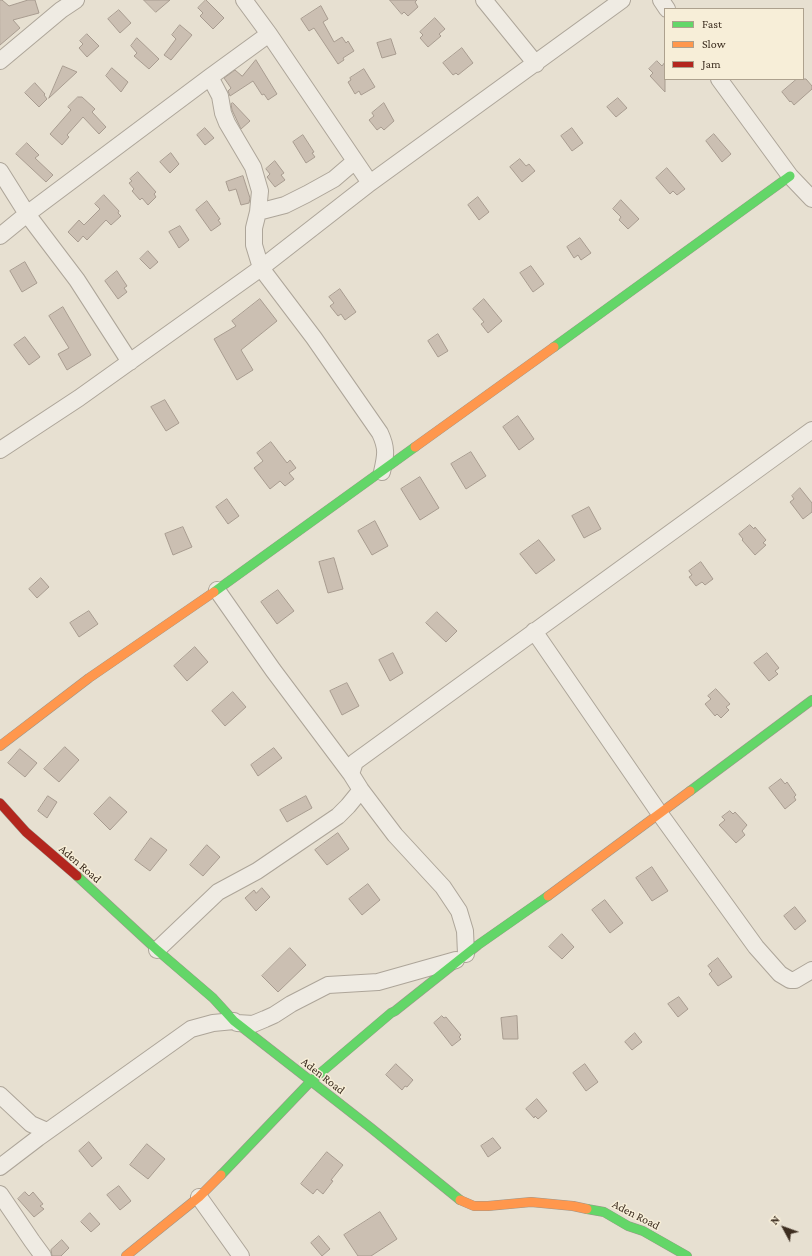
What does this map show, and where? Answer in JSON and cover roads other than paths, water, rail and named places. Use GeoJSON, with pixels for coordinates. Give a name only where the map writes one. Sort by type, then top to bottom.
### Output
{"type":"FeatureCollection","features":[{"type":"Feature","properties":{"kind":"street"},"geometry":{"type":"LineString","coordinates":[[0,61],[58,5],[76,0]]}},
{"type":"Feature","properties":{"kind":"street"},"geometry":{"type":"LineString","coordinates":[[244,0],[269,34],[370,184]]}},
{"type":"Feature","properties":{"kind":"street"},"geometry":{"type":"LineString","coordinates":[[484,0],[536,64]]}},
{"type":"Feature","properties":{"kind":"street"},"geometry":{"type":"LineString","coordinates":[[0,450],[79,398],[261,268],[370,184],[622,0]]}},
{"type":"Feature","properties":{"kind":"street"},"geometry":{"type":"LineString","coordinates":[[0,236],[210,76],[269,34]]}},
{"type":"Feature","properties":{"kind":"street"},"geometry":{"type":"LineString","coordinates":[[210,76],[220,96],[223,113],[227,123],[253,167],[260,191],[258,212],[254,228],[254,245],[261,268],[314,338],[380,433],[386,444],[385,461],[382,472]]}},
{"type":"Feature","properties":{"kind":"street"},"geometry":{"type":"LineString","coordinates":[[720,80],[790,176],[812,199]]}},
{"type":"Feature","properties":{"kind":"street"},"geometry":{"type":"LineString","coordinates":[[258,212],[285,205],[307,194],[334,179],[355,161]]}},
{"type":"Feature","properties":{"kind":"street"},"geometry":{"type":"LineString","coordinates":[[0,171],[27,214],[77,280],[130,362]]}},
{"type":"Feature","properties":{"kind":"street"},"geometry":{"type":"LineString","coordinates":[[0,746],[89,678],[217,590],[382,472],[790,176]]}},
{"type":"Feature","properties":{"kind":"street"},"geometry":{"type":"LineString","coordinates":[[351,774],[355,762],[459,685],[810,437]]}},
{"type":"Feature","properties":{"kind":"street"},"geometry":{"type":"LineString","coordinates":[[217,590],[272,670],[351,774],[361,790],[396,835],[442,887],[459,911],[465,931],[463,956]]}},
{"type":"Feature","properties":{"kind":"street"},"geometry":{"type":"LineString","coordinates":[[534,631],[660,814],[756,947],[780,974],[790,980],[795,980],[812,970]]}},
{"type":"Feature","properties":{"kind":"street"},"geometry":{"type":"LineString","coordinates":[[126,1256],[199,1197],[311,1081],[391,1012],[395,1011],[463,956],[573,878],[812,700]]}},
{"type":"Feature","properties":{"kind":"street"},"geometry":{"type":"LineString","coordinates":[[157,950],[218,892],[257,871],[338,816],[361,790]]}},
{"type":"Feature","properties":{"kind":"street","name":"Aden Road"},"geometry":{"type":"LineString","coordinates":[[0,804],[26,832],[90,888],[157,950],[213,998],[236,1022],[458,1199],[474,1206],[531,1202],[573,1206],[604,1212],[628,1226],[643,1231],[687,1256]]}},
{"type":"Feature","properties":{"kind":"street"},"geometry":{"type":"LineString","coordinates":[[191,1030],[213,1023],[236,1022],[253,1024],[274,1015],[290,1004],[328,985],[378,982],[463,956]]}},
{"type":"Feature","properties":{"kind":"street"},"geometry":{"type":"LineString","coordinates":[[0,1167],[48,1131],[191,1030],[210,1011],[213,998]]}},
{"type":"Feature","properties":{"kind":"street"},"geometry":{"type":"LineString","coordinates":[[0,1095],[31,1124],[48,1131]]}},
{"type":"Feature","properties":{"kind":"street"},"geometry":{"type":"LineString","coordinates":[[214,1218],[216,1180]]}},
{"type":"Feature","properties":{"kind":"street"},"geometry":{"type":"LineString","coordinates":[[0,1194],[43,1256]]}},
{"type":"Feature","properties":{"kind":"street"},"geometry":{"type":"LineString","coordinates":[[199,1197],[241,1256]]}}]}
